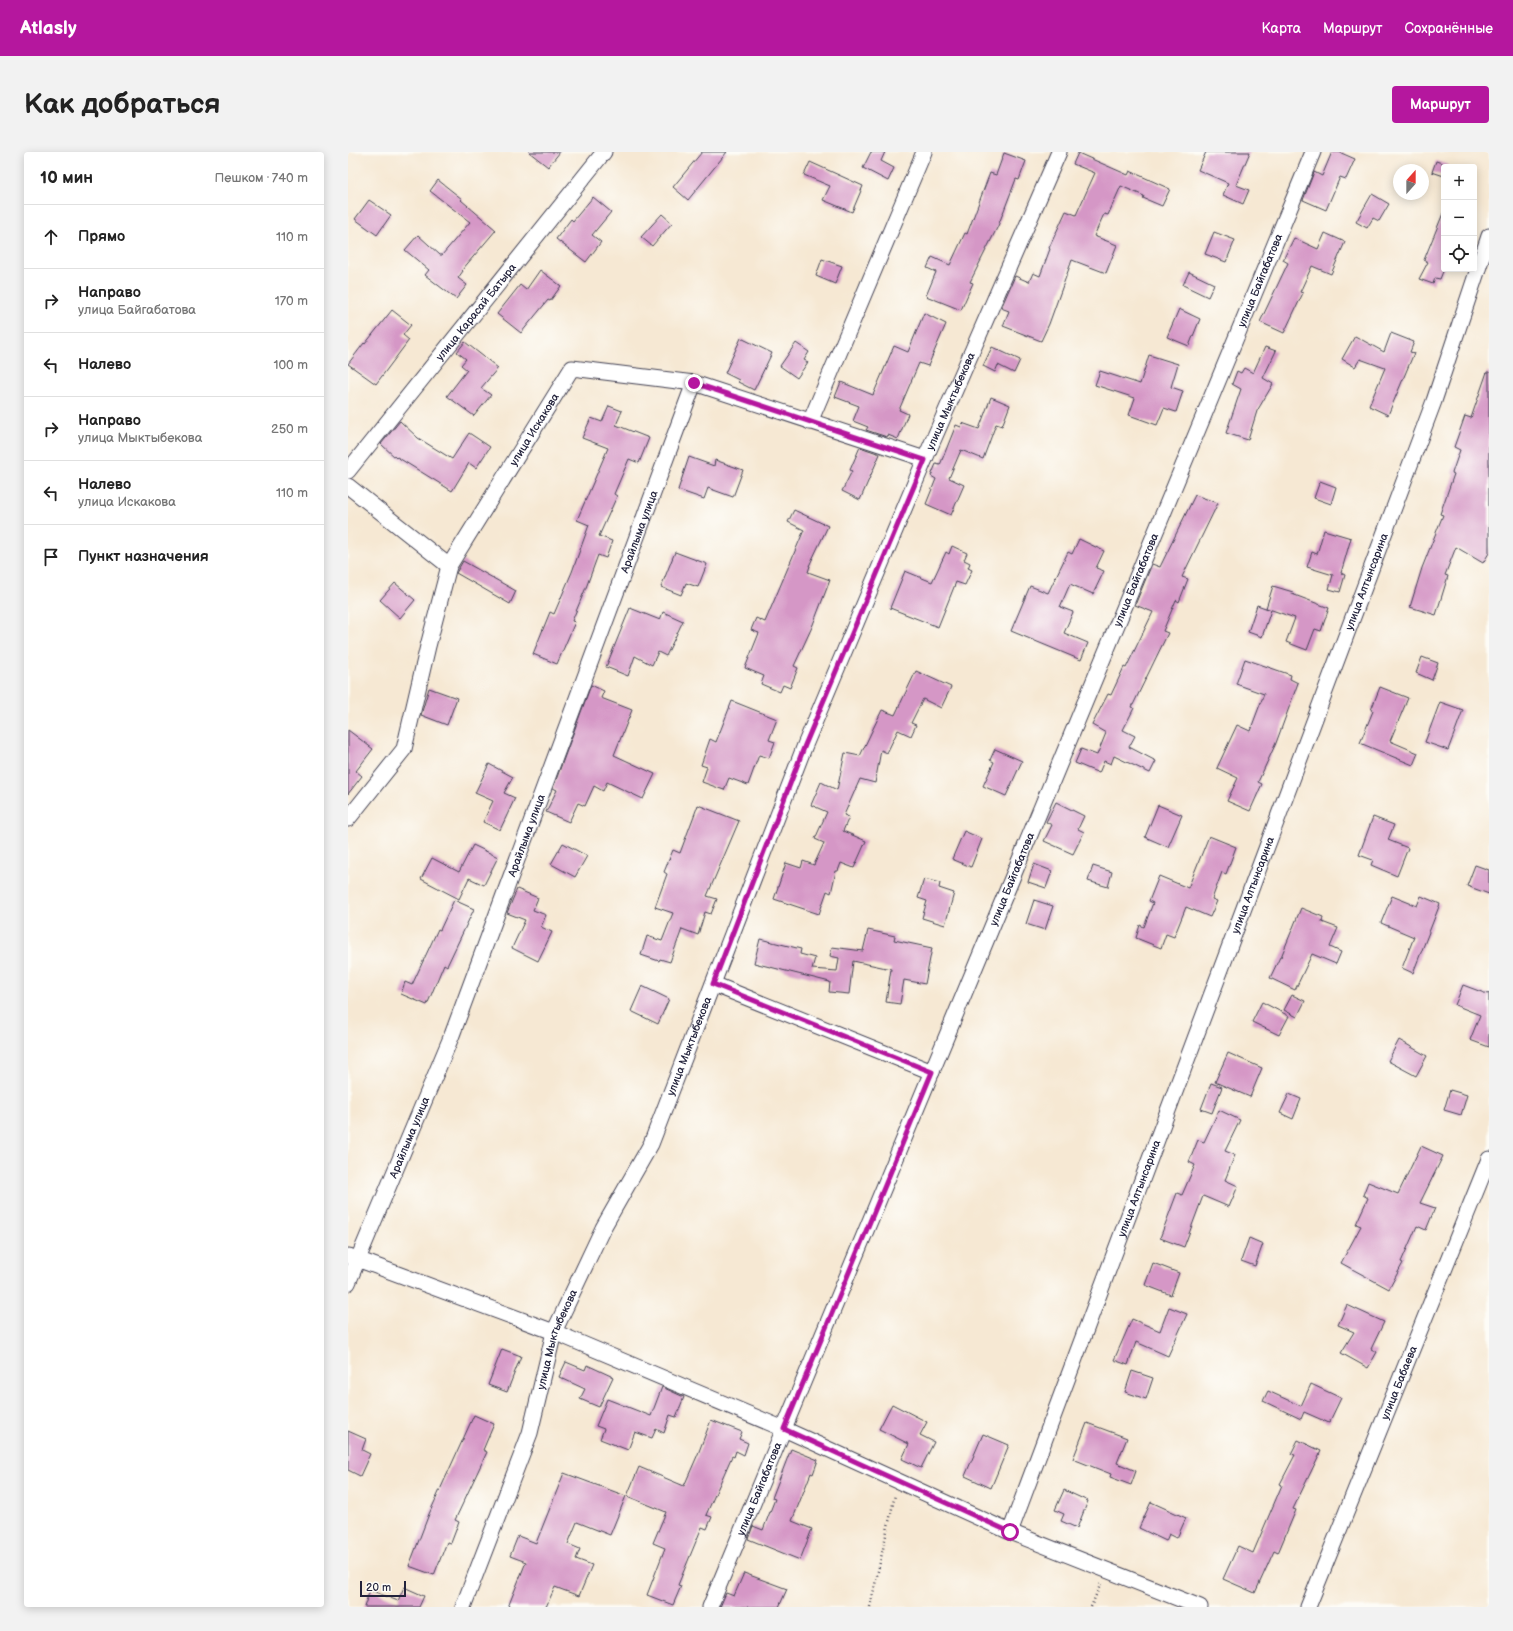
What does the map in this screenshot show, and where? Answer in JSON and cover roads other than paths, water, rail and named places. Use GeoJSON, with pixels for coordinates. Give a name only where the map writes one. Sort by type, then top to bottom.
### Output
{"type":"FeatureCollection","features":[{"type":"Feature","properties":{"kind":"street","name":"улица Карасай Батыра"},"geometry":{"type":"LineString","coordinates":[[348,471],[604,152]]}},
{"type":"Feature","properties":{"kind":"street"},"geometry":{"type":"LineString","coordinates":[[810,422],[924,152]]}},
{"type":"Feature","properties":{"kind":"street","name":"улица Мыктыбекова"},"geometry":{"type":"LineString","coordinates":[[463,1607],[530,1433],[554,1332],[602,1228],[651,1144],[805,745],[925,460],[1059,152]]}},
{"type":"Feature","properties":{"kind":"street","name":"улица Байгабатова"},"geometry":{"type":"LineString","coordinates":[[710,1607],[1313,152]]}},
{"type":"Feature","properties":{"kind":"street","name":"улица Алтынсарина"},"geometry":{"type":"LineString","coordinates":[[1010,1532],[1434,402],[1489,236]]}},
{"type":"Feature","properties":{"kind":"street","name":"улица Искакова"},"geometry":{"type":"LineString","coordinates":[[348,819],[404,749],[448,566],[572,368],[694,383],[925,460]]}},
{"type":"Feature","properties":{"kind":"street","name":"Арайлыма улица"},"geometry":{"type":"LineString","coordinates":[[348,1282],[353,1257],[452,1035],[694,383]]}},
{"type":"Feature","properties":{"kind":"street"},"geometry":{"type":"LineString","coordinates":[[348,486],[448,566]]}},
{"type":"Feature","properties":{"kind":"street"},"geometry":{"type":"LineString","coordinates":[[713,984],[932,1072]]}},
{"type":"Feature","properties":{"kind":"street","name":"улица Бабаева"},"geometry":{"type":"LineString","coordinates":[[1308,1607],[1489,1159]]}},
{"type":"Feature","properties":{"kind":"street"},"geometry":{"type":"LineString","coordinates":[[353,1257],[554,1332],[784,1429],[1010,1532],[1200,1607]]}}]}
